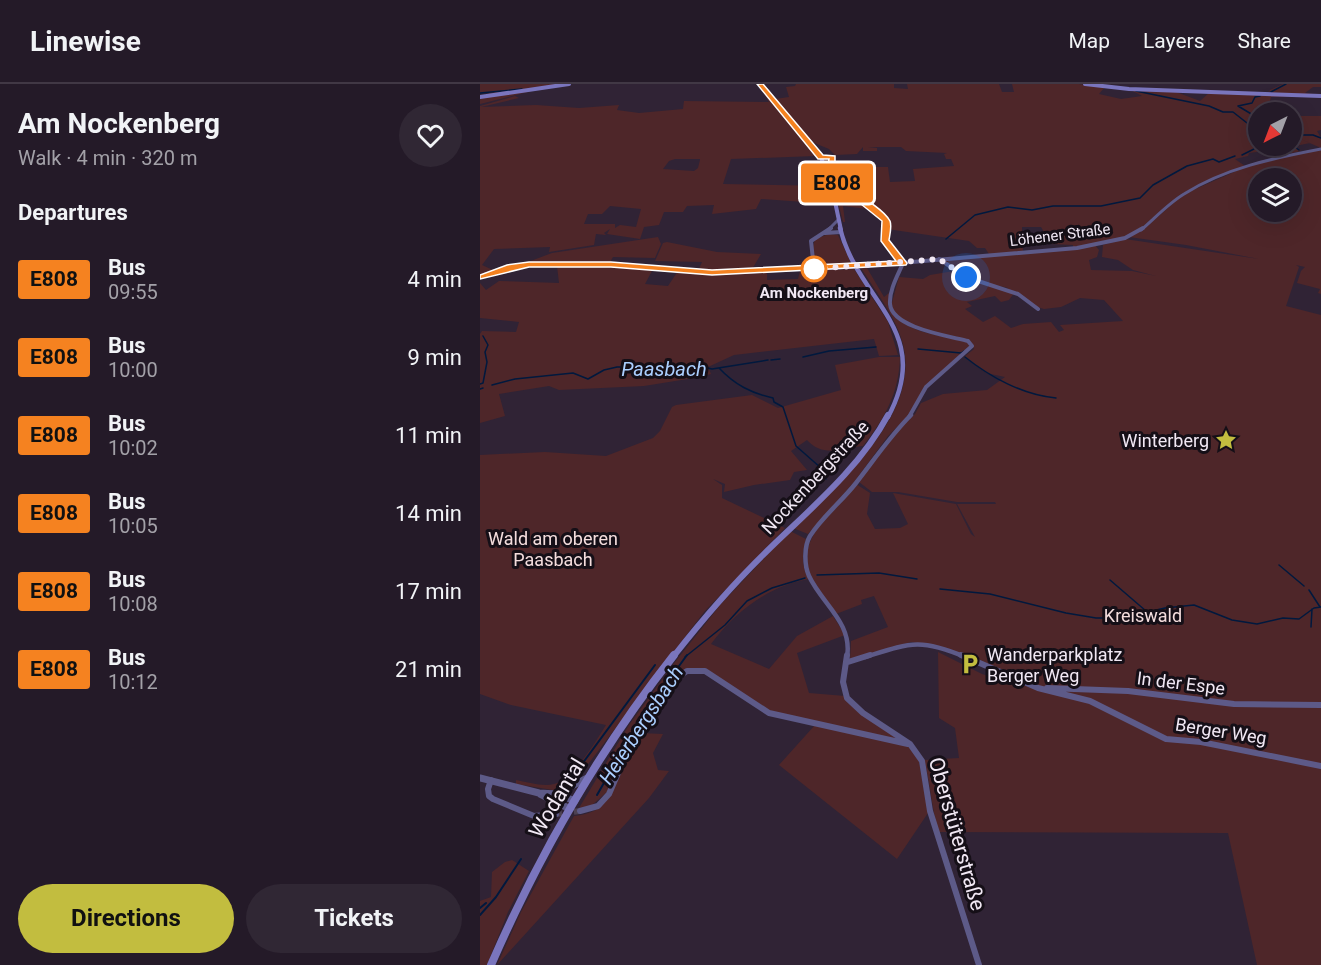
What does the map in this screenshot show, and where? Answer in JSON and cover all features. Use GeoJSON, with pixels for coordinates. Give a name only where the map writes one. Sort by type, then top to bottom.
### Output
{"type":"FeatureCollection","features":[{"type":"Feature","properties":{"kind":"main road"},"geometry":{"type":"LineString","coordinates":[[480,97],[568,84]]}},
{"type":"Feature","properties":{"kind":"main road","name":"Nockenbergstraße"},"geometry":{"type":"LineString","coordinates":[[672,659],[735,584],[857,459],[886,421],[903,378],[899,342],[890,318],[848,252],[838,220],[832,186],[821,157],[760,84]]}},
{"type":"Feature","properties":{"kind":"main road"},"geometry":{"type":"LineString","coordinates":[[1085,84],[1122,89],[1321,96]]}},
{"type":"Feature","properties":{"kind":"main road","name":"Wodantal"},"geometry":{"type":"LineString","coordinates":[[491,965],[528,884],[575,807],[591,775],[638,703],[672,659]]}},
{"type":"Feature","properties":{"kind":"street","name":"Löhener Straße"},"geometry":{"type":"LineString","coordinates":[[480,277],[510,267],[529,265],[611,265],[712,273],[865,266],[1077,248],[1125,238],[1140,231],[1183,194],[1207,182],[1259,161],[1321,149]]}},
{"type":"Feature","properties":{"kind":"street","name":"Nockenbergstraße"},"geometry":{"type":"LineString","coordinates":[[809,576],[805,553],[809,537],[856,483],[893,434],[913,413],[926,387],[972,346],[968,341],[907,324],[892,313],[891,298],[903,263],[885,241],[887,224],[855,196],[841,189],[833,171],[834,158],[821,157]]}},
{"type":"Feature","properties":{"kind":"street"},"geometry":{"type":"LineString","coordinates":[[814,269],[811,241],[838,220]]}},
{"type":"Feature","properties":{"kind":"street"},"geometry":{"type":"LineString","coordinates":[[828,230],[841,231]]}},
{"type":"Feature","properties":{"kind":"street"},"geometry":{"type":"LineString","coordinates":[[821,233],[841,231]]}},
{"type":"Feature","properties":{"kind":"street"},"geometry":{"type":"LineString","coordinates":[[939,259],[948,267],[972,280],[1020,295],[1038,309]]}},
{"type":"Feature","properties":{"kind":"street","name":"Oberstüterstraße"},"geometry":{"type":"LineString","coordinates":[[809,576],[846,631],[849,646],[843,682],[848,698],[863,713],[910,744],[922,761],[930,812],[979,965]]}},
{"type":"Feature","properties":{"kind":"street","name":"Berger Weg"},"geometry":{"type":"LineString","coordinates":[[848,662],[911,644],[929,645],[946,649],[1038,688],[1090,701],[1166,739],[1201,742],[1321,766]]}},
{"type":"Feature","properties":{"kind":"street"},"geometry":{"type":"LineString","coordinates":[[480,778],[539,793],[575,807],[598,806],[609,794],[624,759],[657,701],[673,680],[687,671],[705,671],[769,712],[910,744]]}},
{"type":"Feature","properties":{"kind":"street","name":"In der Espe"},"geometry":{"type":"LineString","coordinates":[[1038,688],[1128,691],[1234,704],[1321,705]]}},
{"type":"Feature","properties":{"kind":"street"},"geometry":{"type":"LineString","coordinates":[[539,793],[557,794],[571,789],[591,775]]}},
{"type":"Feature","properties":{"kind":"street"},"geometry":{"type":"LineString","coordinates":[[490,780],[489,796],[493,799],[534,816],[556,814]]}},
{"type":"Feature","properties":{"kind":"street"},"geometry":{"type":"LineString","coordinates":[[557,794],[575,807]]}},
{"type":"Feature","properties":{"kind":"green space"},"geometry":{"type":"Polygon","coordinates":[[[480,84],[559,84],[480,104],[480,97],[487,97],[489,93],[480,93],[480,84]]]}},
{"type":"Feature","properties":{"kind":"green space"},"geometry":{"type":"Polygon","coordinates":[[[758,84],[816,156],[731,159],[723,184],[829,186],[833,204],[761,199],[756,209],[712,214],[714,205],[687,206],[683,212],[664,212],[659,225],[644,227],[640,239],[607,234],[610,229],[604,233],[606,235],[596,234],[594,245],[549,252],[550,247],[494,249],[482,265],[495,271],[480,276],[480,106],[515,96],[519,98],[481,107],[536,105],[579,108],[619,105],[617,110],[639,113],[683,109],[684,101],[769,102],[758,84]],[[700,159],[669,161],[663,169],[694,171],[698,168],[700,160],[700,159]],[[610,206],[602,214],[588,214],[584,224],[615,224],[615,228],[620,225],[636,227],[641,209],[610,206]]]}},
{"type":"Feature","properties":{"kind":"green space"},"geometry":{"type":"Polygon","coordinates":[[[796,84],[894,84],[894,88],[908,89],[907,84],[999,84],[1002,92],[1014,92],[1012,84],[1079,84],[1104,88],[1099,94],[1121,99],[1142,96],[1131,90],[1176,92],[1200,101],[1209,93],[1312,97],[1271,97],[1270,102],[1248,102],[1248,156],[1235,159],[1245,166],[1181,194],[1140,229],[1124,237],[1073,248],[1073,245],[1051,244],[1041,227],[1022,227],[1023,252],[989,254],[985,248],[977,248],[969,241],[887,229],[888,224],[850,191],[839,186],[834,171],[834,161],[841,161],[846,167],[888,167],[890,182],[915,181],[913,169],[954,166],[951,159],[946,159],[944,154],[947,153],[906,151],[901,147],[868,147],[877,148],[877,151],[863,151],[863,147],[857,154],[835,155],[829,149],[812,142],[775,99],[789,97],[786,87],[796,84]]]}},
{"type":"Feature","properties":{"kind":"green space"},"geometry":{"type":"Polygon","coordinates":[[[1283,84],[1321,84],[1321,87],[1313,87],[1305,93],[1321,95],[1267,94],[1270,90],[1283,84]]]}},
{"type":"Feature","properties":{"kind":"green space"},"geometry":{"type":"Polygon","coordinates":[[[1302,116],[1321,116],[1321,130],[1317,131],[1321,138],[1321,148],[1310,143],[1302,145],[1302,116]]]}},
{"type":"Feature","properties":{"kind":"green space","name":"Kreiswald"},"geometry":{"type":"Polygon","coordinates":[[[1321,149],[1321,294],[1318,293],[1320,289],[1297,283],[1305,267],[1296,265],[1299,267],[1286,306],[1321,315],[1321,965],[1257,965],[1228,833],[939,832],[924,760],[959,758],[955,728],[939,718],[938,652],[982,674],[1000,680],[1001,673],[946,648],[911,642],[850,660],[851,641],[888,627],[874,596],[861,600],[862,604],[836,614],[810,574],[807,562],[808,549],[820,525],[856,484],[870,493],[867,514],[875,529],[900,528],[908,524],[893,493],[956,504],[971,534],[975,537],[957,504],[996,504],[995,502],[957,502],[898,492],[872,492],[859,482],[890,438],[915,414],[921,403],[943,394],[987,390],[1005,377],[986,373],[964,357],[974,349],[970,341],[926,330],[897,315],[891,306],[899,277],[923,279],[930,275],[955,271],[944,259],[1095,245],[1099,250],[1097,257],[1089,260],[1091,270],[1132,271],[1156,276],[1133,270],[1118,260],[1102,257],[1103,245],[1125,239],[1259,259],[1129,237],[1146,227],[1184,194],[1259,161],[1285,156],[1302,156],[1302,153],[1321,149]],[[967,278],[974,281],[1014,293],[1009,300],[1001,302],[995,296],[967,302],[972,306],[965,309],[983,322],[995,316],[1011,328],[1023,324],[1051,322],[1059,332],[1064,330],[1060,325],[1123,321],[1104,300],[1080,298],[1061,307],[1044,309],[1034,306],[1020,294],[1008,288],[967,278]]]}},
{"type":"Feature","properties":{"kind":"green space"},"geometry":{"type":"Polygon","coordinates":[[[831,158],[837,184],[868,209],[843,206],[845,222],[843,222],[824,159],[831,158]]]}},
{"type":"Feature","properties":{"kind":"green space"},"geometry":{"type":"Polygon","coordinates":[[[829,234],[838,235],[852,265],[820,267],[816,264],[813,247],[815,239],[829,234]]]}},
{"type":"Feature","properties":{"kind":"green space"},"geometry":{"type":"Polygon","coordinates":[[[658,237],[661,244],[655,258],[613,257],[609,264],[520,265],[552,253],[658,237]]]}},
{"type":"Feature","properties":{"kind":"green space"},"geometry":{"type":"Polygon","coordinates":[[[663,243],[717,252],[761,254],[751,271],[698,271],[702,262],[655,261],[663,243]]]}},
{"type":"Feature","properties":{"kind":"green space"},"geometry":{"type":"Polygon","coordinates":[[[557,266],[653,269],[645,284],[668,286],[678,271],[720,274],[767,272],[767,280],[798,279],[800,271],[854,269],[888,322],[898,355],[879,356],[874,339],[734,355],[708,367],[711,374],[700,377],[644,386],[559,390],[549,386],[499,394],[505,416],[480,423],[480,334],[482,331],[516,332],[519,322],[480,318],[480,283],[486,290],[499,281],[559,283],[557,266]]]}},
{"type":"Feature","properties":{"kind":"green space"},"geometry":{"type":"Polygon","coordinates":[[[861,268],[867,268],[884,297],[890,292],[888,306],[901,322],[922,331],[966,341],[970,346],[924,387],[910,414],[888,436],[854,482],[808,534],[793,528],[872,446],[888,422],[900,397],[905,371],[900,334],[885,305],[861,268]]]}},
{"type":"Feature","properties":{"kind":"green space","name":"Wald am oberen Paasbach"},"geometry":{"type":"Polygon","coordinates":[[[879,357],[900,357],[897,382],[884,415],[863,446],[826,450],[813,446],[807,440],[791,451],[807,470],[794,472],[790,480],[724,492],[725,484],[713,479],[722,485],[722,498],[785,528],[704,612],[573,784],[559,791],[516,784],[516,780],[545,785],[561,781],[576,768],[606,725],[511,705],[480,694],[480,455],[545,452],[606,456],[653,438],[660,431],[672,407],[676,405],[752,395],[778,408],[841,390],[835,365],[879,357]]]}},
{"type":"Feature","properties":{"kind":"green space"},"geometry":{"type":"Polygon","coordinates":[[[790,531],[806,539],[803,559],[809,579],[794,582],[766,594],[731,621],[711,644],[769,669],[797,636],[833,616],[845,635],[797,653],[809,693],[845,696],[905,742],[770,712],[705,670],[686,671],[670,676],[656,697],[622,751],[607,792],[591,806],[579,808],[629,725],[675,662],[721,604],[790,531]]]}},
{"type":"Feature","properties":{"kind":"green space"},"geometry":{"type":"Polygon","coordinates":[[[815,725],[908,746],[919,761],[928,813],[897,859],[779,765],[815,725]]]}},
{"type":"Feature","properties":{"kind":"green space"},"geometry":{"type":"Polygon","coordinates":[[[640,733],[663,734],[653,753],[658,770],[669,771],[649,798],[497,965],[521,912],[574,816],[594,811],[607,800],[640,733]]]}},
{"type":"Feature","properties":{"kind":"green space"},"geometry":{"type":"Polygon","coordinates":[[[512,860],[529,871],[508,912],[487,965],[480,965],[480,901],[491,897],[492,872],[505,862],[512,860]]]}},
{"type":"Feature","properties":{"kind":"waterway"},"geometry":{"type":"LineString","coordinates":[[1269,93],[1286,84]]}},
{"type":"Feature","properties":{"kind":"waterway"},"geometry":{"type":"LineString","coordinates":[[480,93],[522,89]]}},
{"type":"Feature","properties":{"kind":"waterway"},"geometry":{"type":"LineString","coordinates":[[1136,91],[1209,106],[1223,112],[1233,112],[1248,123]]}},
{"type":"Feature","properties":{"kind":"waterway"},"geometry":{"type":"LineString","coordinates":[[1252,102],[1255,97],[1260,96]]}},
{"type":"Feature","properties":{"kind":"waterway"},"geometry":{"type":"LineString","coordinates":[[1248,104],[1238,106],[1248,112]]}},
{"type":"Feature","properties":{"kind":"waterway"},"geometry":{"type":"LineString","coordinates":[[1302,135],[1321,138]]}},
{"type":"Feature","properties":{"kind":"waterway"},"geometry":{"type":"LineString","coordinates":[[1242,155],[1248,152]]}},
{"type":"Feature","properties":{"kind":"waterway"},"geometry":{"type":"LineString","coordinates":[[946,239],[975,215],[1008,207],[1032,210],[1053,206],[1101,206],[1140,198],[1153,185],[1187,166],[1213,159],[1219,162],[1235,156]]}},
{"type":"Feature","properties":{"kind":"waterway"},"geometry":{"type":"LineString","coordinates":[[480,384],[483,383],[487,362],[485,352],[488,345],[483,336]]}},
{"type":"Feature","properties":{"kind":"waterway","name":"Paasbach"},"geometry":{"type":"LineString","coordinates":[[803,357],[829,351],[876,347]]}},
{"type":"Feature","properties":{"kind":"waterway","name":"Paasbach"},"geometry":{"type":"LineString","coordinates":[[918,349],[961,353],[964,351]]}},
{"type":"Feature","properties":{"kind":"waterway","name":"Paasbach"},"geometry":{"type":"LineString","coordinates":[[965,357],[985,371],[1019,389],[1056,398]]}},
{"type":"Feature","properties":{"kind":"waterway","name":"Paasbach"},"geometry":{"type":"LineString","coordinates":[[771,360],[780,359]]}},
{"type":"Feature","properties":{"kind":"waterway","name":"Paasbach"},"geometry":{"type":"LineString","coordinates":[[492,385],[515,379],[573,373],[588,379],[604,370],[617,367],[644,367],[657,370],[699,366],[712,369],[768,360]]}},
{"type":"Feature","properties":{"kind":"waterway"},"geometry":{"type":"LineString","coordinates":[[719,368],[737,384],[750,391],[773,398],[774,402],[783,407],[796,446],[821,468],[826,479]]}},
{"type":"Feature","properties":{"kind":"waterway"},"geometry":{"type":"LineString","coordinates":[[1279,565],[1304,586]]}},
{"type":"Feature","properties":{"kind":"waterway","name":"Heierbergsbach"},"geometry":{"type":"LineString","coordinates":[[817,575],[879,573],[917,579]]}},
{"type":"Feature","properties":{"kind":"waterway","name":"Heierbergsbach"},"geometry":{"type":"LineString","coordinates":[[686,656],[725,625],[747,601],[772,588],[805,578]]}},
{"type":"Feature","properties":{"kind":"waterway","name":"Heierbergsbach"},"geometry":{"type":"LineString","coordinates":[[1110,580],[1146,611]]}},
{"type":"Feature","properties":{"kind":"waterway","name":"Heierbergsbach"},"geometry":{"type":"LineString","coordinates":[[940,589],[990,594],[1096,618],[1122,618],[1165,608],[1194,605],[1232,620],[1257,624],[1283,618],[1299,619],[1312,609]]}},
{"type":"Feature","properties":{"kind":"waterway"},"geometry":{"type":"LineString","coordinates":[[1309,590],[1320,607]]}},
{"type":"Feature","properties":{"kind":"waterway","name":"Heierbergsbach"},"geometry":{"type":"LineString","coordinates":[[1312,609],[1321,607]]}},
{"type":"Feature","properties":{"kind":"waterway"},"geometry":{"type":"LineString","coordinates":[[1311,627],[1312,609]]}},
{"type":"Feature","properties":{"kind":"waterway","name":"Heierbergsbach"},"geometry":{"type":"LineString","coordinates":[[597,795],[640,720],[686,656]]}},
{"type":"Feature","properties":{"kind":"waterway"},"geometry":{"type":"LineString","coordinates":[[560,783],[582,764],[655,665]]}},
{"type":"Feature","properties":{"kind":"waterway","name":"Heierbergsbach"},"geometry":{"type":"LineString","coordinates":[[480,915],[496,897],[521,859]]}},
{"type":"Feature","properties":{"kind":"waterway"},"geometry":{"type":"LineString","coordinates":[[480,908],[486,903]]}},
{"type":"Feature","properties":{"kind":"tunnel"},"geometry":{"type":"LineString","coordinates":[[556,814],[580,811]]}},
{"type":"Feature","properties":{"kind":"bus line","name":"E808"},"geometry":{"type":"LineString","coordinates":[[480,277],[510,267],[529,265],[611,265],[734,273],[903,263],[885,241],[887,224],[885,220],[858,198],[838,186],[832,165],[834,158],[821,157],[760,84]]}},
{"type":"Feature","properties":{"kind":"place","name":"Am Nockenberg"},"geometry":{"type":"Point","coordinates":[814,269]}},
{"type":"Feature","properties":{"kind":"place","name":"Winterberg"},"geometry":{"type":"Point","coordinates":[1226,440]}},
{"type":"Feature","properties":{"kind":"place","name":"Wanderparkplatz Berger Weg"},"geometry":{"type":"Point","coordinates":[970,664]}},
{"type":"Feature","properties":{"kind":"route"},"geometry":{"type":"LineString","coordinates":[[814,269],[939,259],[966,277]]}}]}
